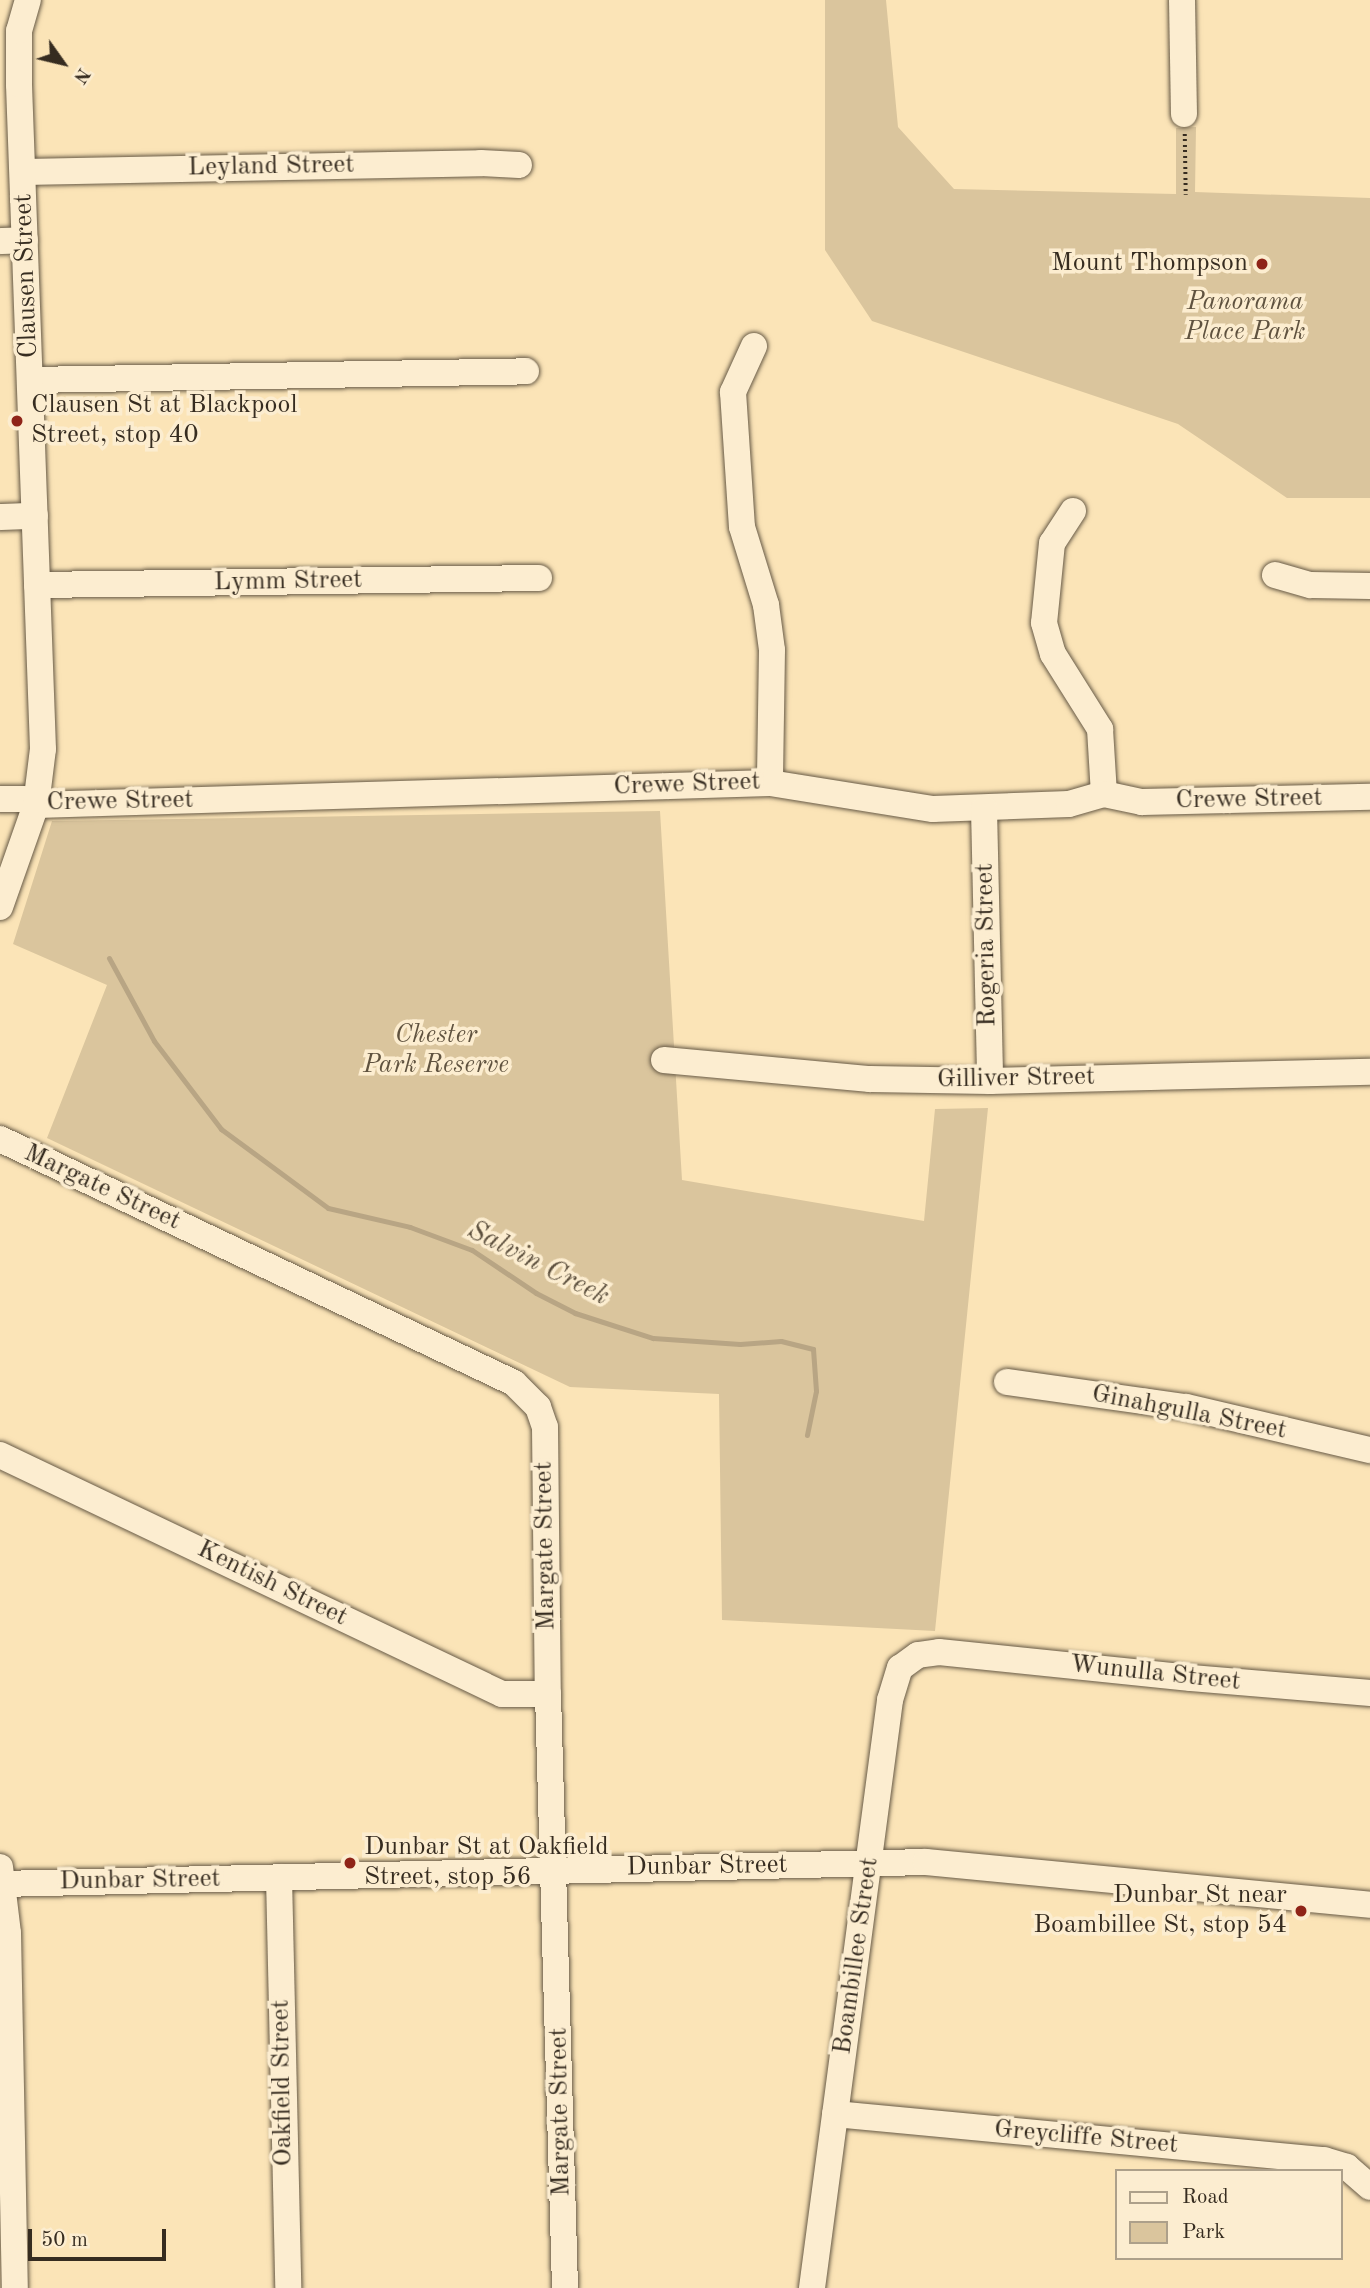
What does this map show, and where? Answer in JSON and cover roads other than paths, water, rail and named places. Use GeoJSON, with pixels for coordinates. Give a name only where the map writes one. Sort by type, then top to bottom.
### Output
{"type":"FeatureCollection","features":[{"type":"Feature","properties":{"kind":"street","name":"Clausen Street"},"geometry":{"type":"LineString","coordinates":[[0,907],[36,805],[43,750],[30,380],[12,240],[24,172],[19,44],[28,0]]}},
{"type":"Feature","properties":{"kind":"street"},"geometry":{"type":"LineString","coordinates":[[1182,0],[1184,114]]}},
{"type":"Feature","properties":{"kind":"street","name":"Leyland Street"},"geometry":{"type":"LineString","coordinates":[[24,172],[481,163],[519,165]]}},
{"type":"Feature","properties":{"kind":"street"},"geometry":{"type":"LineString","coordinates":[[754,346],[733,392],[742,527],[766,605],[772,650],[770,783]]}},
{"type":"Feature","properties":{"kind":"street"},"geometry":{"type":"LineString","coordinates":[[30,380],[526,371]]}},
{"type":"Feature","properties":{"kind":"street"},"geometry":{"type":"LineString","coordinates":[[1073,510],[1052,543],[1044,624],[1053,654],[1100,729],[1104,794]]}},
{"type":"Feature","properties":{"kind":"street"},"geometry":{"type":"LineString","coordinates":[[0,517],[35,516]]}},
{"type":"Feature","properties":{"kind":"street"},"geometry":{"type":"LineString","coordinates":[[1275,575],[1311,585],[1370,586]]}},
{"type":"Feature","properties":{"kind":"street","name":"Lymm Street"},"geometry":{"type":"LineString","coordinates":[[37,585],[539,578]]}},
{"type":"Feature","properties":{"kind":"street","name":"Crewe Street"},"geometry":{"type":"LineString","coordinates":[[0,799],[23,799],[36,805],[770,783],[933,809],[1069,804],[1104,794],[1142,803],[1370,797]]}},
{"type":"Feature","properties":{"kind":"street","name":"Rogeria Street"},"geometry":{"type":"LineString","coordinates":[[984,809],[990,1081]]}},
{"type":"Feature","properties":{"kind":"street","name":"Gilliver Street"},"geometry":{"type":"LineString","coordinates":[[664,1060],[870,1079],[990,1081],[1370,1072]]}},
{"type":"Feature","properties":{"kind":"street","name":"Margate Street"},"geometry":{"type":"LineString","coordinates":[[0,1139],[514,1383],[538,1407],[545,1427],[548,1695],[565,2288]]}},
{"type":"Feature","properties":{"kind":"street","name":"Ginahgulla Street"},"geometry":{"type":"LineString","coordinates":[[1007,1382],[1186,1407],[1370,1450]]}},
{"type":"Feature","properties":{"kind":"street","name":"Kentish Street"},"geometry":{"type":"LineString","coordinates":[[0,1455],[502,1694],[548,1695]]}},
{"type":"Feature","properties":{"kind":"street","name":"Wunulla Street"},"geometry":{"type":"LineString","coordinates":[[939,1652],[1370,1693]]}},
{"type":"Feature","properties":{"kind":"street","name":"Boambillee Street"},"geometry":{"type":"LineString","coordinates":[[812,2288],[890,1700],[901,1668],[918,1655],[939,1652]]}},
{"type":"Feature","properties":{"kind":"street","name":"Dunbar Street"},"geometry":{"type":"LineString","coordinates":[[1,1878],[279,1878],[926,1862],[1370,1905]]}},
{"type":"Feature","properties":{"kind":"street"},"geometry":{"type":"LineString","coordinates":[[1,1878],[8,1933],[15,2288]]}},
{"type":"Feature","properties":{"kind":"street","name":"Oakfield Street"},"geometry":{"type":"LineString","coordinates":[[279,1878],[288,2288]]}},
{"type":"Feature","properties":{"kind":"street","name":"Greycliffe Street"},"geometry":{"type":"LineString","coordinates":[[835,2114],[1325,2160],[1347,2167],[1370,2187]]}},
{"type":"Feature","properties":{"kind":"waterway","name":"Salvin Creek"},"geometry":{"type":"LineString","coordinates":[[109,958],[154,1041],[221,1129],[328,1208],[410,1227],[472,1250],[536,1293],[575,1313],[653,1338],[740,1344],[781,1341],[813,1349],[816,1391],[807,1435]]}},
{"type":"Feature","properties":{"kind":"place","name":"Mount Thompson"},"geometry":{"type":"Point","coordinates":[1262,264]}},
{"type":"Feature","properties":{"kind":"place","name":"Clausen St at Blackpool Street, stop 40"},"geometry":{"type":"Point","coordinates":[17,421]}},
{"type":"Feature","properties":{"kind":"place","name":"Dunbar St at Oakfield Street, stop 56"},"geometry":{"type":"Point","coordinates":[350,1863]}},
{"type":"Feature","properties":{"kind":"place","name":"Dunbar St near Boambillee St, stop 54"},"geometry":{"type":"Point","coordinates":[1301,1911]}},
{"type":"Feature","properties":{"kind":"park label","name":"Panorama Place Park"},"geometry":{"type":"Point","coordinates":[1245,318]}},
{"type":"Feature","properties":{"kind":"park label","name":"Chester Park Reserve"},"geometry":{"type":"Point","coordinates":[436,1051]}}]}
